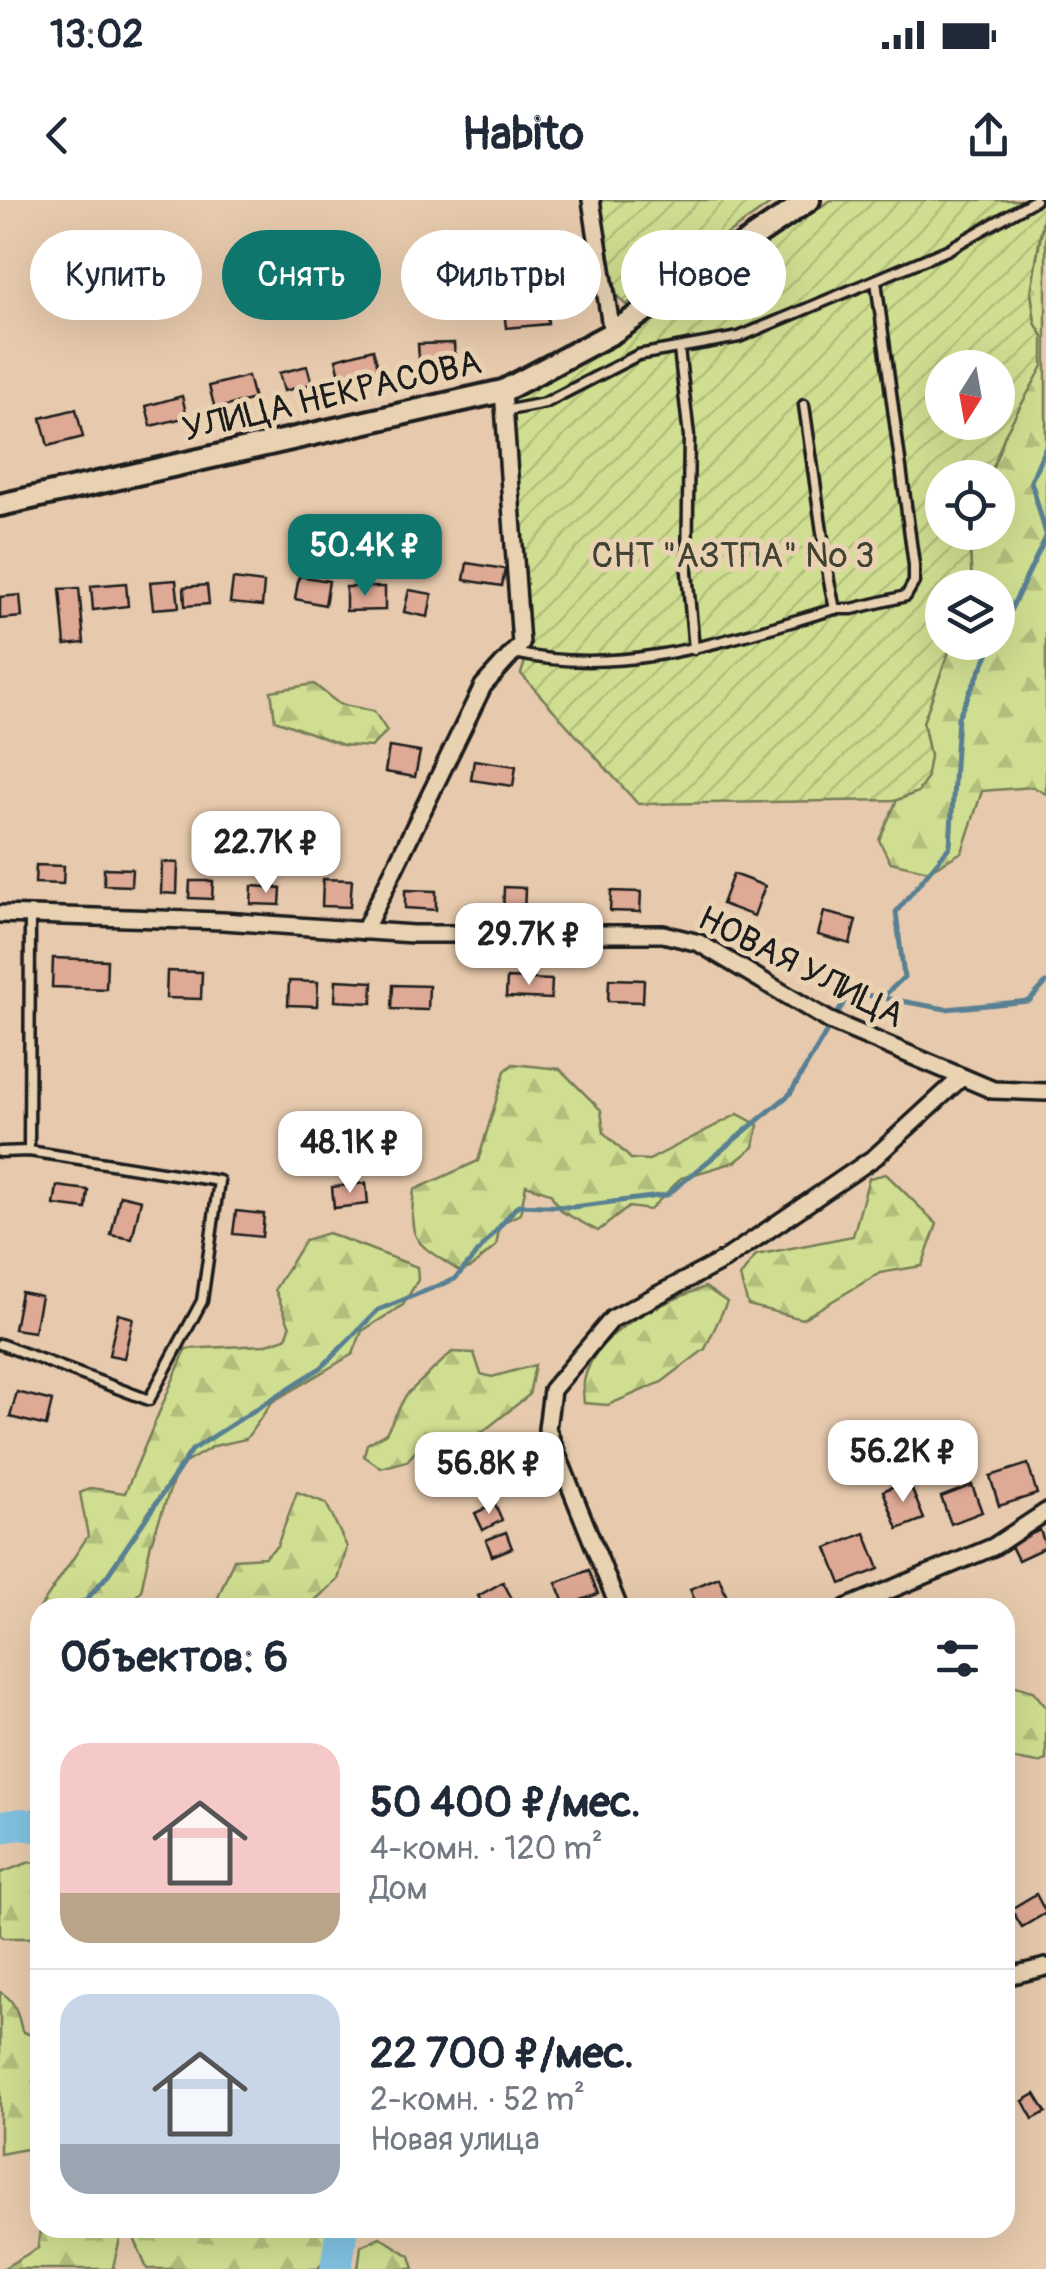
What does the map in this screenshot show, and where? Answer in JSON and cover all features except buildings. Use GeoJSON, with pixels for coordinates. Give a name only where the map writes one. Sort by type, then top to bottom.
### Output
{"type":"FeatureCollection","features":[{"type":"Feature","properties":{"kind":"main road","name":"УЛИЦА НЕКРАСОВА"},"geometry":{"type":"LineString","coordinates":[[0,505],[503,401],[612,333],[809,200]]}},
{"type":"Feature","properties":{"kind":"street"},"geometry":{"type":"LineString","coordinates":[[592,200],[612,333]]}},
{"type":"Feature","properties":{"kind":"street"},"geometry":{"type":"LineString","coordinates":[[364,931],[483,686],[521,644],[503,401]]}},
{"type":"Feature","properties":{"kind":"street","name":"НОВАЯ УЛИЦА"},"geometry":{"type":"LineString","coordinates":[[0,914],[223,921],[413,934],[663,934],[699,943],[830,1021],[993,1090],[1046,1092]]}},
{"type":"Feature","properties":{"kind":"street"},"geometry":{"type":"LineString","coordinates":[[615,1598],[546,1429],[552,1390],[612,1319],[724,1260],[860,1168],[962,1077]]}},
{"type":"Feature","properties":{"kind":"street"},"geometry":{"type":"LineString","coordinates":[[870,1598],[993,1547],[1046,1512]]}},
{"type":"Feature","properties":{"kind":"street"},"geometry":{"type":"LineString","coordinates":[[1015,1975],[1046,1967]]}},
{"type":"Feature","properties":{"kind":"lane"},"geometry":{"type":"LineString","coordinates":[[503,401],[545,403],[638,355],[739,337],[947,250],[1035,200]]}},
{"type":"Feature","properties":{"kind":"lane"},"geometry":{"type":"LineString","coordinates":[[513,653],[579,662],[630,660],[694,649],[835,609],[852,609],[906,596],[914,582],[914,565],[876,282]]}},
{"type":"Feature","properties":{"kind":"lane"},"geometry":{"type":"LineString","coordinates":[[679,350],[689,436],[687,572],[694,649]]}},
{"type":"Feature","properties":{"kind":"lane"},"geometry":{"type":"LineString","coordinates":[[804,406],[835,609]]}},
{"type":"Feature","properties":{"kind":"lane"},"geometry":{"type":"LineString","coordinates":[[29,1151],[30,915]]}},
{"type":"Feature","properties":{"kind":"lane"},"geometry":{"type":"LineString","coordinates":[[0,1152],[29,1151],[219,1181],[202,1301],[150,1400],[0,1344]]}},
{"type":"Feature","properties":{"kind":"green space"},"geometry":{"type":"Polygon","coordinates":[[[599,200],[776,200],[733,230],[621,230],[621,300],[617,296],[599,200]]]}},
{"type":"Feature","properties":{"kind":"green space","name":"СНТ \"АЗТПА\" № 3"},"geometry":{"type":"Polygon","coordinates":[[[831,200],[1046,200],[1031,292],[1035,323],[1043,336],[1043,366],[1015,416],[1015,350],[925,350],[925,440],[1003,440],[995,460],[925,460],[925,550],[970,550],[971,570],[925,570],[925,660],[946,660],[923,722],[930,756],[926,780],[918,792],[897,800],[638,804],[521,674],[529,649],[510,399],[652,320],[786,320],[786,231],[831,200]]]}},
{"type":"Feature","properties":{"kind":"green space"},"geometry":{"type":"Polygon","coordinates":[[[1046,207],[1046,794],[1033,787],[982,791],[962,852],[929,871],[890,862],[879,840],[897,800],[918,792],[930,756],[923,722],[946,660],[1015,660],[1015,570],[971,570],[970,550],[1015,550],[1015,460],[995,460],[1003,440],[1015,440],[1015,416],[1042,366],[1043,336],[1035,323],[1031,292],[1046,207]]]}},
{"type":"Feature","properties":{"kind":"green space"},"geometry":{"type":"Polygon","coordinates":[[[314,684],[339,704],[374,711],[387,731],[371,747],[343,745],[275,720],[271,691],[314,684]]]}},
{"type":"Feature","properties":{"kind":"green space"},"geometry":{"type":"Polygon","coordinates":[[[513,1064],[560,1069],[601,1110],[604,1133],[631,1159],[649,1160],[738,1114],[758,1125],[754,1147],[735,1162],[681,1178],[650,1210],[629,1207],[598,1231],[561,1211],[550,1193],[526,1185],[520,1214],[500,1224],[496,1246],[470,1268],[459,1271],[418,1240],[412,1222],[414,1190],[478,1161],[505,1071],[513,1064]]]}},
{"type":"Feature","properties":{"kind":"green space"},"geometry":{"type":"Polygon","coordinates":[[[886,1174],[937,1224],[922,1266],[880,1273],[802,1319],[748,1305],[740,1277],[756,1255],[853,1236],[869,1178],[886,1174]]]}},
{"type":"Feature","properties":{"kind":"green space"},"geometry":{"type":"Polygon","coordinates":[[[328,1233],[417,1267],[418,1280],[403,1305],[362,1331],[353,1354],[272,1402],[246,1439],[214,1446],[178,1467],[151,1543],[141,1591],[134,1598],[47,1598],[88,1536],[80,1493],[91,1488],[125,1493],[186,1349],[264,1345],[286,1338],[290,1327],[275,1289],[305,1240],[328,1233]]]}},
{"type":"Feature","properties":{"kind":"green space"},"geometry":{"type":"Polygon","coordinates":[[[705,1287],[727,1302],[705,1349],[662,1382],[608,1405],[584,1403],[584,1380],[605,1342],[643,1314],[705,1287]]]}},
{"type":"Feature","properties":{"kind":"green space"},"geometry":{"type":"Polygon","coordinates":[[[452,1352],[474,1353],[481,1374],[492,1377],[535,1365],[529,1395],[461,1449],[422,1444],[407,1461],[381,1468],[364,1456],[367,1444],[386,1433],[406,1395],[452,1352]]]}},
{"type":"Feature","properties":{"kind":"green space"},"geometry":{"type":"Polygon","coordinates":[[[297,1492],[326,1503],[347,1547],[338,1580],[317,1598],[218,1598],[234,1559],[265,1557],[277,1546],[297,1492]]]}},
{"type":"Feature","properties":{"kind":"green space"},"geometry":{"type":"Polygon","coordinates":[[[1015,1686],[1033,1691],[1046,1707],[1046,1760],[1038,1763],[1015,1759],[1015,1686]]]}},
{"type":"Feature","properties":{"kind":"green space"},"geometry":{"type":"Polygon","coordinates":[[[30,1862],[30,1938],[0,1935],[0,1873],[30,1862]]]}},
{"type":"Feature","properties":{"kind":"green space"},"geometry":{"type":"Polygon","coordinates":[[[0,1992],[13,2004],[22,2031],[30,2035],[30,2148],[0,2154],[0,1992]]]}},
{"type":"Feature","properties":{"kind":"green space"},"geometry":{"type":"Polygon","coordinates":[[[39,2238],[120,2239],[115,2269],[2,2269],[38,2248],[39,2238]]]}},
{"type":"Feature","properties":{"kind":"green space"},"geometry":{"type":"Polygon","coordinates":[[[134,2238],[332,2238],[318,2269],[147,2269],[134,2238]]]}},
{"type":"Feature","properties":{"kind":"green space"},"geometry":{"type":"Polygon","coordinates":[[[382,2238],[410,2256],[414,2269],[358,2269],[361,2246],[382,2238]]]}},
{"type":"Feature","properties":{"kind":"waterway"},"geometry":{"type":"LineString","coordinates":[[1046,446],[1031,481],[1046,534]]}},
{"type":"Feature","properties":{"kind":"waterway"},"geometry":{"type":"LineString","coordinates":[[1015,601],[1046,537]]}},
{"type":"Feature","properties":{"kind":"waterway"},"geometry":{"type":"LineString","coordinates":[[883,997],[904,977],[896,912],[950,846],[958,717],[985,660]]}},
{"type":"Feature","properties":{"kind":"waterway"},"geometry":{"type":"LineString","coordinates":[[88,1598],[107,1576],[192,1450],[322,1367],[378,1310],[455,1279],[518,1205],[573,1207],[667,1195],[790,1094],[850,992],[946,1009],[1029,1001],[1046,983]]}},
{"type":"Feature","properties":{"kind":"waterway"},"geometry":{"type":"LineString","coordinates":[[21,1824],[30,1815]]}},
{"type":"Feature","properties":{"kind":"waterway"},"geometry":{"type":"LineString","coordinates":[[0,1827],[30,1825]]}},
{"type":"Feature","properties":{"kind":"waterway"},"geometry":{"type":"LineString","coordinates":[[336,2269],[341,2238]]}}]}
